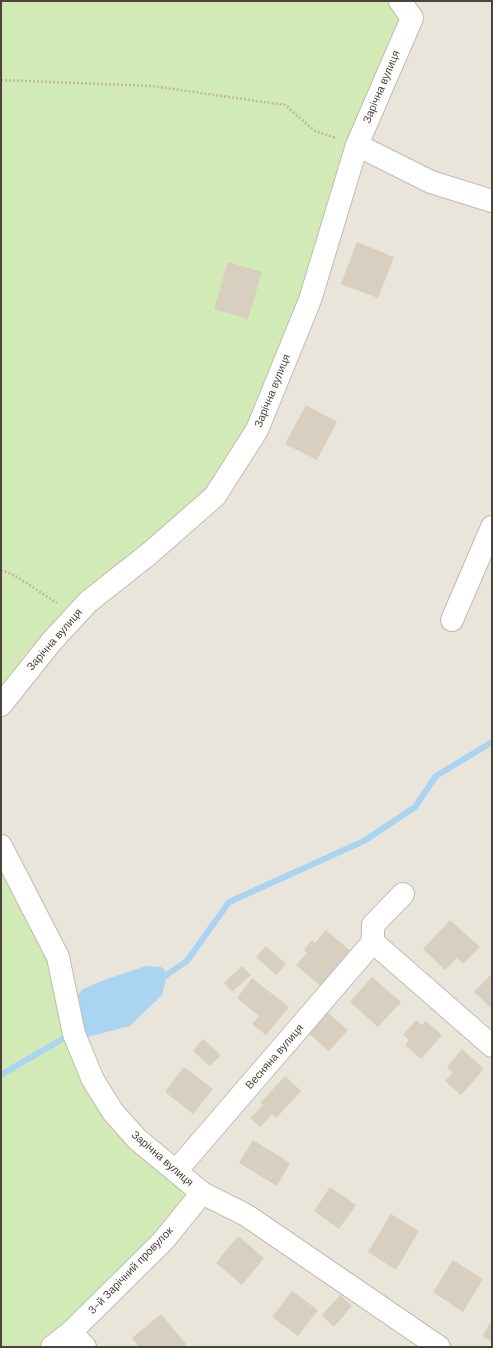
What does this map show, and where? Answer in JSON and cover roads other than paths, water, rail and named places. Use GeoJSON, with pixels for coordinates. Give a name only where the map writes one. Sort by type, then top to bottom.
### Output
{"type":"FeatureCollection","features":[{"type":"Feature","properties":{"kind":"street","name":"Зарічна вулиця"},"geometry":{"type":"LineString","coordinates":[[1,705],[52,641],[88,602],[150,554],[215,496],[257,430],[310,300],[357,145],[411,7]]}},
{"type":"Feature","properties":{"kind":"street"},"geometry":{"type":"LineString","coordinates":[[357,145],[431,182],[492,201]]}},
{"type":"Feature","properties":{"kind":"street"},"geometry":{"type":"LineString","coordinates":[[452,620],[492,527]]}},
{"type":"Feature","properties":{"kind":"street","name":"Зарічна вулиця"},"geometry":{"type":"LineString","coordinates":[[1,846],[58,957],[74,1034],[93,1080],[113,1112],[137,1139],[202,1193],[246,1215],[439,1347]]}},
{"type":"Feature","properties":{"kind":"street"},"geometry":{"type":"LineString","coordinates":[[403,894],[373,925],[372,942],[492,1046]]}},
{"type":"Feature","properties":{"kind":"street","name":"Весняна вулиця"},"geometry":{"type":"LineString","coordinates":[[176,1171],[372,942]]}},
{"type":"Feature","properties":{"kind":"street","name":"3-й Зарічний провулок"},"geometry":{"type":"LineString","coordinates":[[52,1347],[78,1340],[202,1193]]}},
{"type":"Feature","properties":{"kind":"water"},"geometry":{"type":"Polygon","coordinates":[[[146,966],[161,967],[165,970],[166,979],[162,995],[130,1026],[87,1037],[81,1036],[74,999],[83,989],[104,980],[146,966]]]}},
{"type":"Feature","properties":{"kind":"waterway"},"geometry":{"type":"LineString","coordinates":[[159,980],[187,961],[229,902],[364,841],[415,807],[436,776],[492,742]]}},
{"type":"Feature","properties":{"kind":"waterway"},"geometry":{"type":"LineString","coordinates":[[1,1075],[64,1038]]}}]}
